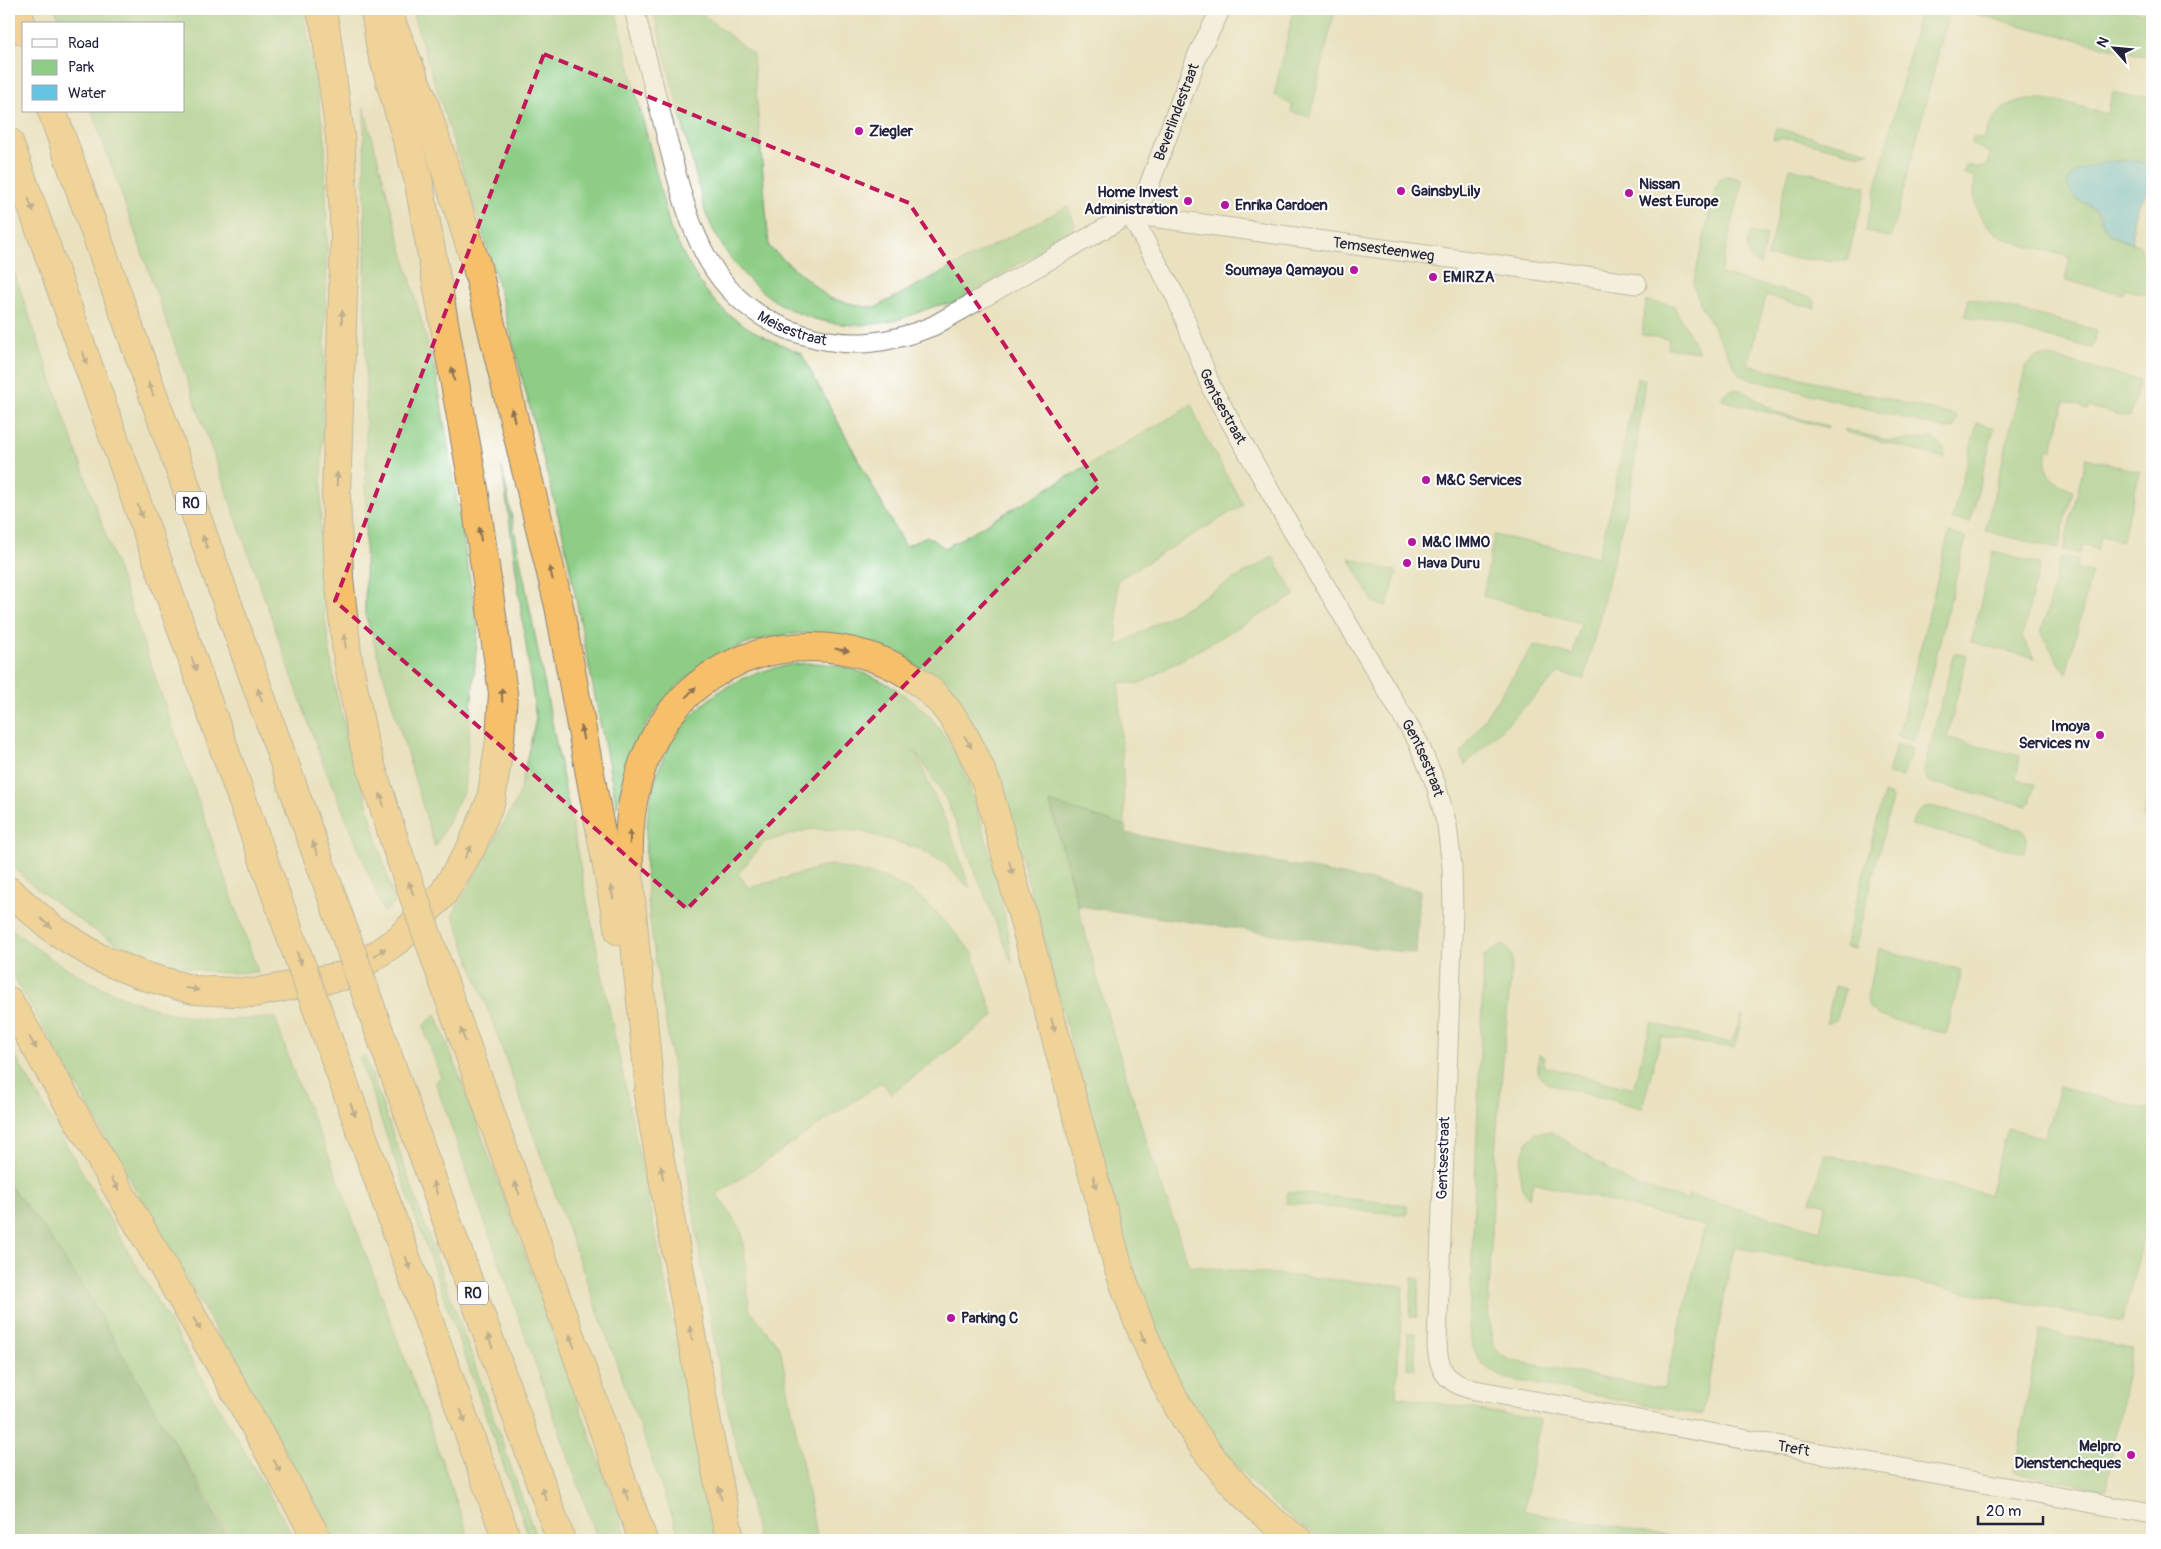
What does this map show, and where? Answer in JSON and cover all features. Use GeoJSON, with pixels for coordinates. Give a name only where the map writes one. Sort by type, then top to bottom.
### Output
{"type":"FeatureCollection","features":[{"type":"Feature","properties":{"kind":"highway"},"geometry":{"type":"LineString","coordinates":[[16,9],[22,26]]}},
{"type":"Feature","properties":{"kind":"highway"},"geometry":{"type":"LineString","coordinates":[[320,9],[325,25],[340,135],[345,238],[336,493],[339,577],[347,654],[364,744],[396,846],[642,1540]]}},
{"type":"Feature","properties":{"kind":"highway"},"geometry":{"type":"LineString","coordinates":[[360,9],[381,49]]}},
{"type":"Feature","properties":{"kind":"highway"},"geometry":{"type":"LineString","coordinates":[[9,891],[53,930],[108,962],[144,976],[194,990],[253,993],[347,976],[399,939],[443,894],[471,848],[491,800],[500,740],[502,693],[474,489],[418,178],[381,49],[374,9]]}},
{"type":"Feature","properties":{"kind":"highway"},"geometry":{"type":"LineString","coordinates":[[386,9],[423,100],[477,267],[559,606],[710,1440],[730,1540]]}},
{"type":"Feature","properties":{"kind":"highway","name":"R0"},"geometry":{"type":"LineString","coordinates":[[52,112],[561,1540]]}},
{"type":"Feature","properties":{"kind":"highway"},"geometry":{"type":"LineString","coordinates":[[9,142],[507,1540]]}},
{"type":"Feature","properties":{"kind":"highway"},"geometry":{"type":"LineString","coordinates":[[652,1113],[632,906],[630,846],[631,816],[636,785],[646,757],[661,728],[676,706],[697,685],[732,664],[758,654],[794,648],[826,647],[870,657],[901,670],[922,684],[941,702],[958,724],[974,752],[987,785],[1118,1266],[1136,1321],[1160,1376],[1185,1419],[1214,1461],[1250,1500],[1298,1540]]}},
{"type":"Feature","properties":{"kind":"highway"},"geometry":{"type":"LineString","coordinates":[[9,1001],[233,1387],[318,1540]]}},
{"type":"Feature","properties":{"kind":"street","name":"Meisestraat"},"geometry":{"type":"LineString","coordinates":[[634,9],[686,214],[701,249],[712,267],[733,293],[757,312],[779,325],[805,335],[836,343],[868,343],[908,337],[934,326],[1130,214]]}},
{"type":"Feature","properties":{"kind":"street","name":"Beverlindestraat"},"geometry":{"type":"LineString","coordinates":[[1130,214],[1141,202],[1148,188],[1198,54],[1222,9]]}},
{"type":"Feature","properties":{"kind":"street","name":"Temsesteenweg"},"geometry":{"type":"LineString","coordinates":[[1130,214],[1637,284]]}},
{"type":"Feature","properties":{"kind":"street","name":"Gentsestraat"},"geometry":{"type":"LineString","coordinates":[[1130,214],[1177,299],[1212,389],[1291,528],[1418,742],[1436,785],[1448,825],[1452,867],[1453,912],[1437,1328],[1437,1358],[1442,1370]]}},
{"type":"Feature","properties":{"kind":"street","name":"Treft"},"geometry":{"type":"LineString","coordinates":[[1442,1370],[1450,1380],[1462,1387],[1475,1390],[2152,1514]]}},
{"type":"Feature","properties":{"kind":"highlighted area"},"geometry":{"type":"Polygon","coordinates":[[[544,54],[909,203],[1099,485],[687,909],[335,601],[544,54]]]}},
{"type":"Feature","properties":{"kind":"green space"},"geometry":{"type":"Polygon","coordinates":[[[55,9],[303,9],[325,140],[327,243],[320,544],[324,612],[336,693],[395,904],[384,912],[322,761],[92,112],[185,112],[185,22],[60,22],[55,9]]]}},
{"type":"Feature","properties":{"kind":"green space"},"geometry":{"type":"Polygon","coordinates":[[[411,9],[615,9],[670,228],[686,260],[712,298],[729,315],[758,333],[801,353],[905,547],[927,536],[945,548],[1192,405],[1201,429],[1243,505],[1117,580],[1117,646],[1273,557],[1295,595],[1139,684],[1119,682],[1125,826],[1050,803],[1107,1014],[1149,1150],[1189,1266],[1403,1286],[1396,1396],[1540,1420],[1524,1511],[1692,1540],[1323,1540],[1289,1516],[1259,1490],[1232,1461],[1208,1430],[1169,1361],[1139,1286],[1124,1238],[1016,836],[993,764],[964,709],[940,685],[922,672],[903,660],[866,643],[828,634],[790,634],[752,642],[717,657],[685,679],[658,708],[633,750],[617,808],[563,534],[491,259],[411,9]]]}},
{"type":"Feature","properties":{"kind":"green space"},"geometry":{"type":"Polygon","coordinates":[[[653,9],[696,9],[753,54],[769,247],[829,298],[865,307],[876,307],[1068,206],[1075,225],[1073,230],[970,296],[957,302],[935,306],[888,322],[851,325],[823,321],[796,312],[773,299],[752,282],[733,261],[717,238],[705,211],[653,9]]]}},
{"type":"Feature","properties":{"kind":"green space"},"geometry":{"type":"Polygon","coordinates":[[[1294,9],[1335,9],[1310,117],[1291,112],[1292,105],[1274,95],[1294,9]]]}},
{"type":"Feature","properties":{"kind":"green space"},"geometry":{"type":"Polygon","coordinates":[[[1921,9],[1950,9],[1891,238],[1865,231],[1921,9]]]}},
{"type":"Feature","properties":{"kind":"green space"},"geometry":{"type":"Polygon","coordinates":[[[1954,9],[2128,9],[2152,15],[2152,58],[1954,9]]]}},
{"type":"Feature","properties":{"kind":"green space"},"geometry":{"type":"Polygon","coordinates":[[[2113,92],[2134,97],[2152,95],[2152,162],[2144,163],[2136,160],[2117,161],[2076,172],[2073,196],[2095,210],[2109,234],[2128,243],[2139,244],[2145,262],[2152,272],[2152,296],[2124,289],[2123,294],[2065,280],[2070,257],[2017,243],[1989,227],[1979,215],[1975,198],[1975,177],[1964,174],[1966,165],[1981,168],[1988,164],[1989,152],[1971,144],[1973,137],[1983,139],[1993,120],[2005,107],[2020,101],[2036,99],[2053,100],[2107,114],[2113,92]]]}},
{"type":"Feature","properties":{"kind":"green space"},"geometry":{"type":"Polygon","coordinates":[[[364,107],[437,379],[478,629],[464,790],[435,847],[365,613],[364,107]]]}},
{"type":"Feature","properties":{"kind":"green space"},"geometry":{"type":"Polygon","coordinates":[[[1776,128],[1870,152],[1855,154],[1790,138],[1773,139],[1776,128]]]}},
{"type":"Feature","properties":{"kind":"green space"},"geometry":{"type":"Polygon","coordinates":[[[1790,168],[1866,187],[1847,261],[1767,257],[1790,168]]]}},
{"type":"Feature","properties":{"kind":"green space"},"geometry":{"type":"Polygon","coordinates":[[[1727,176],[1740,179],[1742,184],[1720,274],[1812,298],[1815,301],[1815,308],[1766,296],[1748,365],[1957,416],[1954,428],[1947,429],[1746,378],[1739,374],[1700,303],[1693,285],[1716,186],[1720,179],[1727,176]]]}},
{"type":"Feature","properties":{"kind":"green space"},"geometry":{"type":"Polygon","coordinates":[[[1750,232],[1767,236],[1760,265],[1749,255],[1748,242],[1750,232]]]}},
{"type":"Feature","properties":{"kind":"green space"},"geometry":{"type":"Polygon","coordinates":[[[9,258],[258,972],[218,973],[190,968],[149,957],[130,949],[76,918],[20,874],[9,862],[9,258]]]}},
{"type":"Feature","properties":{"kind":"green space"},"geometry":{"type":"Polygon","coordinates":[[[1969,298],[2097,330],[2092,348],[1965,316],[1969,298]]]}},
{"type":"Feature","properties":{"kind":"green space"},"geometry":{"type":"Polygon","coordinates":[[[1646,301],[1673,305],[1699,352],[1668,348],[1669,339],[1642,335],[1646,301]]]}},
{"type":"Feature","properties":{"kind":"green space"},"geometry":{"type":"Polygon","coordinates":[[[2045,356],[2140,380],[2130,417],[2088,407],[2087,410],[2083,409],[2083,406],[2064,401],[2052,450],[2048,449],[2046,465],[2047,471],[2053,479],[2073,490],[2058,549],[1985,531],[2026,366],[2036,357],[2045,356]]]}},
{"type":"Feature","properties":{"kind":"green space"},"geometry":{"type":"Polygon","coordinates":[[[1637,379],[1645,379],[1631,490],[1584,679],[1559,673],[1465,765],[1461,754],[1534,645],[1573,655],[1581,623],[1483,596],[1494,535],[1598,557],[1611,508],[1637,379]]]}},
{"type":"Feature","properties":{"kind":"green space"},"geometry":{"type":"Polygon","coordinates":[[[1733,389],[1741,390],[1776,412],[1828,426],[1828,428],[1721,400],[1724,394],[1733,389]]]}},
{"type":"Feature","properties":{"kind":"green space"},"geometry":{"type":"Polygon","coordinates":[[[1977,423],[1994,428],[1970,522],[1952,519],[1977,423]]]}},
{"type":"Feature","properties":{"kind":"green space"},"geometry":{"type":"Polygon","coordinates":[[[1845,429],[1890,441],[1933,438],[1944,448],[1945,458],[1845,432],[1845,429]]]}},
{"type":"Feature","properties":{"kind":"green space"},"geometry":{"type":"Polygon","coordinates":[[[2086,458],[2140,472],[2122,541],[2101,536],[2097,550],[2083,544],[2080,554],[2063,550],[2086,458]]]}},
{"type":"Feature","properties":{"kind":"green space"},"geometry":{"type":"Polygon","coordinates":[[[502,467],[586,896],[718,1540],[681,1540],[453,914],[518,798],[536,719],[502,467]]]}},
{"type":"Feature","properties":{"kind":"green space"},"geometry":{"type":"Polygon","coordinates":[[[1949,533],[1966,538],[1915,739],[1912,740],[1898,737],[1949,533]]]}},
{"type":"Feature","properties":{"kind":"green space"},"geometry":{"type":"Polygon","coordinates":[[[1993,552],[2040,564],[2022,637],[2034,658],[1971,642],[1993,552]]]}},
{"type":"Feature","properties":{"kind":"green space"},"geometry":{"type":"Polygon","coordinates":[[[2061,557],[2078,561],[2076,570],[2092,572],[2066,674],[2041,634],[2061,557]]]}},
{"type":"Feature","properties":{"kind":"green space"},"geometry":{"type":"Polygon","coordinates":[[[1349,558],[1397,572],[1387,606],[1374,603],[1349,558]]]}},
{"type":"Feature","properties":{"kind":"green space"},"geometry":{"type":"Polygon","coordinates":[[[1954,653],[1967,656],[1947,738],[2020,756],[2016,779],[2035,784],[2030,803],[2027,806],[1929,782],[1924,775],[1954,653]]]}},
{"type":"Feature","properties":{"kind":"green space"},"geometry":{"type":"Polygon","coordinates":[[[809,663],[853,670],[895,688],[930,717],[944,735],[964,772],[987,841],[1002,902],[1012,963],[947,801],[914,750],[950,831],[970,888],[943,862],[920,849],[860,831],[811,829],[764,842],[738,874],[749,888],[830,865],[887,878],[918,896],[942,918],[972,952],[994,1016],[891,1094],[882,1082],[717,1194],[742,1231],[749,1309],[780,1348],[817,1540],[758,1540],[724,1392],[701,1261],[653,947],[646,879],[646,845],[648,814],[654,784],[663,758],[676,735],[692,715],[711,698],[733,684],[756,673],[782,666],[809,663]]]}},
{"type":"Feature","properties":{"kind":"green space"},"geometry":{"type":"Polygon","coordinates":[[[1896,745],[1909,747],[1912,750],[1903,777],[1888,774],[1896,745]]]}},
{"type":"Feature","properties":{"kind":"green space"},"geometry":{"type":"Polygon","coordinates":[[[2150,789],[2152,790],[2152,834],[2143,816],[2150,789]]]}},
{"type":"Feature","properties":{"kind":"green space"},"geometry":{"type":"Polygon","coordinates":[[[1884,793],[1890,795],[1892,799],[1855,949],[1845,947],[1884,793]]]}},
{"type":"Feature","properties":{"kind":"green space"},"geometry":{"type":"Polygon","coordinates":[[[1050,802],[1125,826],[1126,833],[1420,890],[1416,954],[1078,906],[1050,802]]]}},
{"type":"Feature","properties":{"kind":"green space"},"geometry":{"type":"Polygon","coordinates":[[[1930,806],[2021,829],[2027,837],[2024,853],[1911,825],[1918,813],[1930,806]]]}},
{"type":"Feature","properties":{"kind":"green space"},"geometry":{"type":"Polygon","coordinates":[[[9,926],[29,943],[78,975],[133,1001],[188,1017],[214,1020],[275,1018],[296,1079],[331,1161],[470,1540],[336,1540],[9,968],[9,926]]]}},
{"type":"Feature","properties":{"kind":"green space"},"geometry":{"type":"Polygon","coordinates":[[[1503,944],[1512,956],[1512,962],[1496,1139],[1488,1316],[1493,1345],[1500,1354],[1509,1360],[1664,1389],[1705,1226],[1533,1182],[1529,1198],[1521,1183],[1520,1165],[1525,1148],[1535,1134],[1550,1131],[1633,1185],[1687,1200],[1688,1195],[1820,1231],[1826,1205],[1811,1201],[1824,1154],[1989,1195],[2007,1128],[2045,1138],[2059,1087],[2152,1111],[2152,1205],[2122,1322],[1734,1247],[1702,1415],[1499,1376],[1485,1366],[1476,1354],[1469,1329],[1484,956],[1503,944]]]}},
{"type":"Feature","properties":{"kind":"green space"},"geometry":{"type":"Polygon","coordinates":[[[1879,949],[1962,970],[1946,1034],[1879,1016],[1869,1008],[1867,997],[1879,949]]]}},
{"type":"Feature","properties":{"kind":"green space"},"geometry":{"type":"Polygon","coordinates":[[[1835,986],[1845,989],[1837,1019],[1826,1024],[1835,986]]]}},
{"type":"Feature","properties":{"kind":"green space"},"geometry":{"type":"Polygon","coordinates":[[[436,1014],[628,1540],[598,1540],[435,1081],[441,1078],[423,1026],[436,1014]]]}},
{"type":"Feature","properties":{"kind":"green space"},"geometry":{"type":"Polygon","coordinates":[[[1742,1015],[1734,1048],[1661,1037],[1642,1108],[1549,1084],[1542,1079],[1538,1072],[1539,1055],[1545,1057],[1543,1066],[1633,1089],[1651,1023],[1731,1043],[1742,1015]]]}},
{"type":"Feature","properties":{"kind":"green space"},"geometry":{"type":"Polygon","coordinates":[[[9,1046],[295,1540],[233,1540],[171,1437],[141,1393],[44,1228],[9,1185],[9,1046]]]}},
{"type":"Feature","properties":{"kind":"green space"},"geometry":{"type":"Polygon","coordinates":[[[365,1056],[537,1540],[530,1540],[359,1058],[365,1056]]]}},
{"type":"Feature","properties":{"kind":"green space"},"geometry":{"type":"Polygon","coordinates":[[[9,1185],[44,1228],[90,1298],[230,1540],[9,1540],[9,1185]]]}},
{"type":"Feature","properties":{"kind":"green space"},"geometry":{"type":"Polygon","coordinates":[[[1288,1192],[1407,1205],[1407,1215],[1286,1203],[1288,1192]]]}},
{"type":"Feature","properties":{"kind":"green space"},"geometry":{"type":"Polygon","coordinates":[[[1412,1278],[1419,1279],[1417,1317],[1410,1317],[1412,1278]]]}},
{"type":"Feature","properties":{"kind":"green space"},"geometry":{"type":"Polygon","coordinates":[[[2040,1331],[2132,1348],[2106,1489],[2014,1472],[2040,1331]]]}},
{"type":"Feature","properties":{"kind":"green space"},"geometry":{"type":"Polygon","coordinates":[[[1408,1333],[1416,1333],[1415,1369],[1407,1368],[1408,1333]]]}},
{"type":"Feature","properties":{"kind":"water"},"geometry":{"type":"Polygon","coordinates":[[[2132,160],[2144,163],[2152,162],[2152,186],[2138,205],[2133,221],[2133,244],[2109,234],[2098,212],[2076,197],[2067,184],[2076,172],[2085,168],[2105,163],[2132,160]]]}},
{"type":"Feature","properties":{"kind":"place","name":"Ziegler"},"geometry":{"type":"Point","coordinates":[859,131]}},
{"type":"Feature","properties":{"kind":"place","name":"GainsbyLily"},"geometry":{"type":"Point","coordinates":[1401,191]}},
{"type":"Feature","properties":{"kind":"place","name":"Nissan West Europe"},"geometry":{"type":"Point","coordinates":[1629,193]}},
{"type":"Feature","properties":{"kind":"place","name":"Home Invest Administration"},"geometry":{"type":"Point","coordinates":[1188,201]}},
{"type":"Feature","properties":{"kind":"place","name":"Enrika Cardoen"},"geometry":{"type":"Point","coordinates":[1225,205]}},
{"type":"Feature","properties":{"kind":"place","name":"Soumaya Qamayou"},"geometry":{"type":"Point","coordinates":[1354,270]}},
{"type":"Feature","properties":{"kind":"place","name":"EMIRZA"},"geometry":{"type":"Point","coordinates":[1433,277]}},
{"type":"Feature","properties":{"kind":"place","name":"M&C Services"},"geometry":{"type":"Point","coordinates":[1426,480]}},
{"type":"Feature","properties":{"kind":"place","name":"M&C IMMO"},"geometry":{"type":"Point","coordinates":[1412,542]}},
{"type":"Feature","properties":{"kind":"place","name":"Hava Duru"},"geometry":{"type":"Point","coordinates":[1407,563]}},
{"type":"Feature","properties":{"kind":"place","name":"Imoya Services nv"},"geometry":{"type":"Point","coordinates":[2100,735]}},
{"type":"Feature","properties":{"kind":"place","name":"Parking C"},"geometry":{"type":"Point","coordinates":[951,1318]}},
{"type":"Feature","properties":{"kind":"place","name":"Melpro Dienstencheques"},"geometry":{"type":"Point","coordinates":[2131,1455]}}]}
